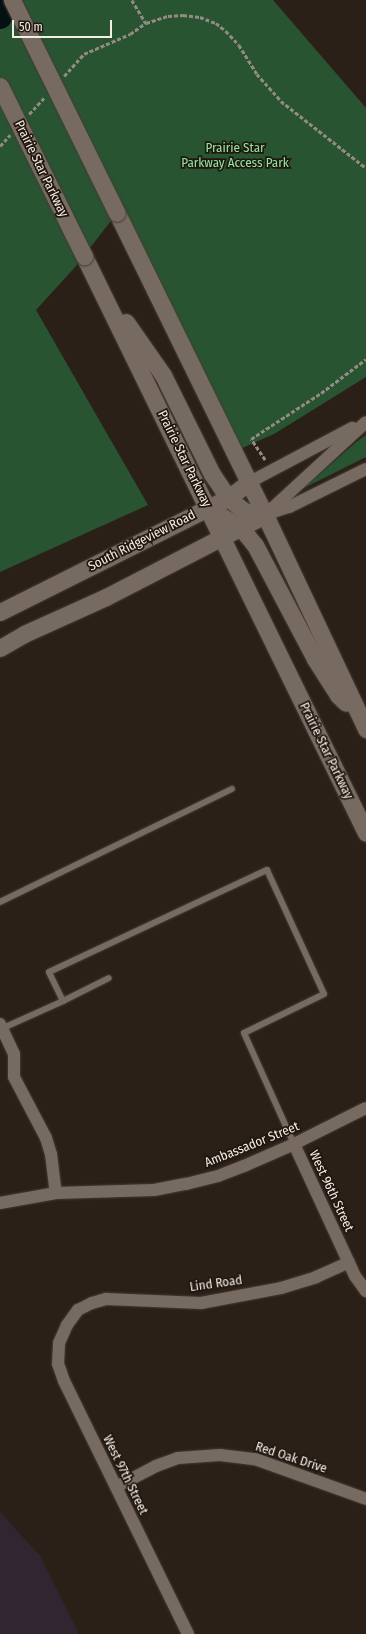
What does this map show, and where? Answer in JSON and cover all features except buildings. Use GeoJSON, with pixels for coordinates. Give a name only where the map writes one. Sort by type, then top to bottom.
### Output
{"type":"FeatureCollection","features":[{"type":"Feature","properties":{"kind":"main road"},"geometry":{"type":"LineString","coordinates":[[12,0],[265,515],[363,723]]}},
{"type":"Feature","properties":{"kind":"main road","name":"Prairie Star Parkway"},"geometry":{"type":"LineString","coordinates":[[0,86],[223,537],[366,833]]}},
{"type":"Feature","properties":{"kind":"main road"},"geometry":{"type":"LineString","coordinates":[[106,300],[127,323],[163,375],[212,474],[228,498],[244,511],[265,515]]}},
{"type":"Feature","properties":{"kind":"main road","name":"South Ridgeview Road"},"geometry":{"type":"LineString","coordinates":[[0,612],[228,498],[248,482]]}},
{"type":"Feature","properties":{"kind":"main road"},"geometry":{"type":"LineString","coordinates":[[208,507],[246,534],[267,565],[315,659],[338,695],[363,723]]}},
{"type":"Feature","properties":{"kind":"main road"},"geometry":{"type":"LineString","coordinates":[[0,648],[223,537],[246,534],[265,515]]}},
{"type":"Feature","properties":{"kind":"main road"},"geometry":{"type":"LineString","coordinates":[[242,577],[246,534]]}},
{"type":"Feature","properties":{"kind":"street","name":"South Ridgeview Road"},"geometry":{"type":"LineString","coordinates":[[248,482],[366,422]]}},
{"type":"Feature","properties":{"kind":"street"},"geometry":{"type":"LineString","coordinates":[[265,515],[366,422]]}},
{"type":"Feature","properties":{"kind":"street"},"geometry":{"type":"LineString","coordinates":[[265,515],[289,507],[366,469]]}},
{"type":"Feature","properties":{"kind":"street"},"geometry":{"type":"LineString","coordinates":[[1,1026],[14,1054],[14,1077],[46,1138],[51,1154],[56,1193]]}},
{"type":"Feature","properties":{"kind":"street","name":"Ambassador Street"},"geometry":{"type":"LineString","coordinates":[[0,1203],[56,1193],[154,1190],[218,1176],[294,1144],[366,1108]]}},
{"type":"Feature","properties":{"kind":"street","name":"West 96th Street"},"geometry":{"type":"LineString","coordinates":[[294,1144],[355,1276],[366,1291]]}},
{"type":"Feature","properties":{"kind":"street","name":"Lind Road"},"geometry":{"type":"LineString","coordinates":[[67,1325],[78,1310],[92,1303],[106,1299],[201,1303],[281,1288],[316,1277],[349,1262]]}},
{"type":"Feature","properties":{"kind":"street","name":"West 97th Street"},"geometry":{"type":"LineString","coordinates":[[67,1325],[59,1343],[58,1364],[64,1381],[188,1634]]}},
{"type":"Feature","properties":{"kind":"street","name":"Red Oak Drive"},"geometry":{"type":"LineString","coordinates":[[116,1487],[178,1458],[220,1455],[255,1459],[366,1499]]}},
{"type":"Feature","properties":{"kind":"lane"},"geometry":{"type":"LineString","coordinates":[[0,902],[232,789]]}},
{"type":"Feature","properties":{"kind":"lane"},"geometry":{"type":"LineString","coordinates":[[63,1001],[49,972],[267,870],[324,994],[244,1033],[294,1144]]}},
{"type":"Feature","properties":{"kind":"lane"},"geometry":{"type":"LineString","coordinates":[[1,1026],[63,1001],[109,978]]}},
{"type":"Feature","properties":{"kind":"path"},"geometry":{"type":"LineString","coordinates":[[132,0],[146,23],[168,16],[184,15],[200,17],[216,23],[239,45],[257,74],[282,101],[366,168]]}},
{"type":"Feature","properties":{"kind":"path"},"geometry":{"type":"LineString","coordinates":[[264,458],[251,439],[321,393],[366,359]]}},
{"type":"Feature","properties":{"kind":"shaded area"},"geometry":{"type":"Polygon","coordinates":[[[0,1512],[40,1556],[79,1634],[0,1634],[0,1512]]]}},
{"type":"Feature","properties":{"kind":"green space","name":"Prairie Star Parkway Access Park"},"geometry":{"type":"Polygon","coordinates":[[[0,0],[273,0],[366,108],[366,377],[274,434],[233,452],[117,213],[76,266],[36,310],[148,505],[0,572],[0,0]]]}},
{"type":"Feature","properties":{"kind":"green space"},"geometry":{"type":"Polygon","coordinates":[[[366,435],[366,457],[302,489],[355,443],[366,435]]]}},
{"type":"Feature","properties":{"kind":"waterway"},"geometry":{"type":"LineString","coordinates":[[0,17],[7,0]]}}]}
